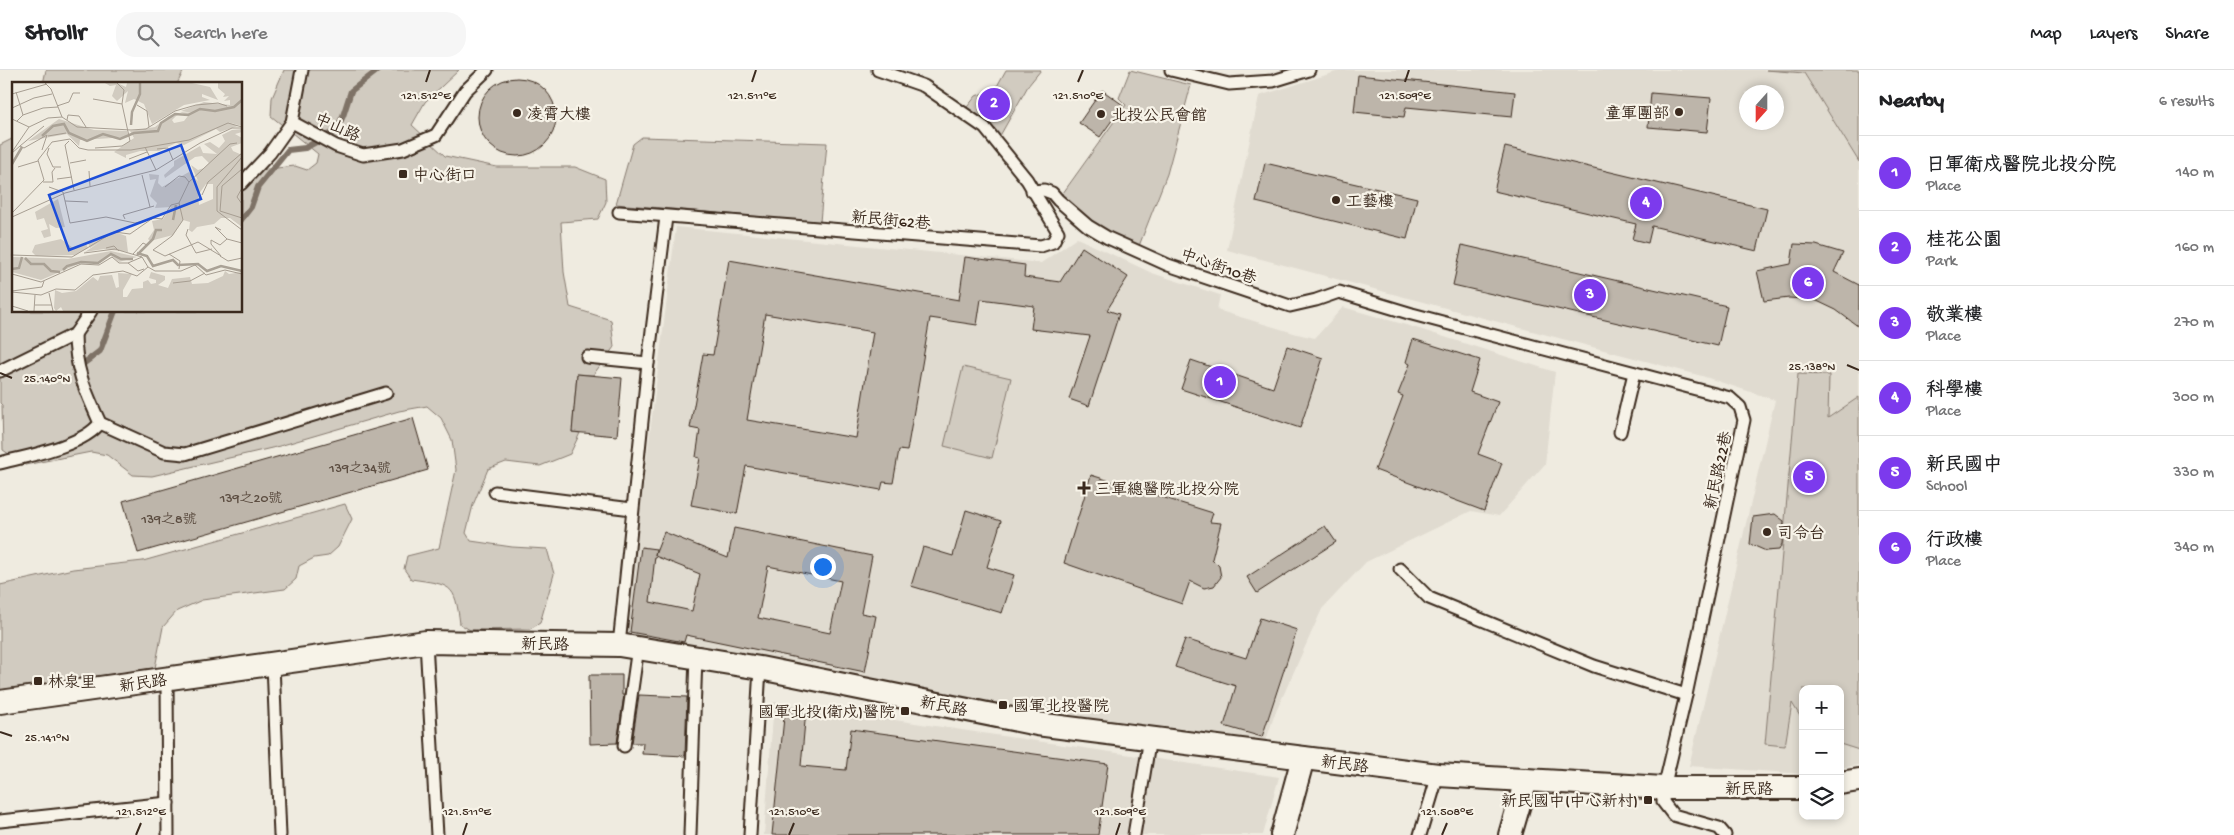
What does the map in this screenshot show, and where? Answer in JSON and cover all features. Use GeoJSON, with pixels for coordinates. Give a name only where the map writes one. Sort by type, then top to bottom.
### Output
{"type":"FeatureCollection","features":[{"type":"Feature","properties":{"kind":"street","name":"新民路"},"geometry":{"type":"LineString","coordinates":[[0,702],[426,642],[628,646],[760,668],[1037,724],[1438,775],[1664,788],[1799,788]]}},
{"type":"Feature","properties":{"kind":"street"},"geometry":{"type":"LineString","coordinates":[[1282,835],[1304,758]]}},
{"type":"Feature","properties":{"kind":"street"},"geometry":{"type":"LineString","coordinates":[[1510,835],[1526,780]]}},
{"type":"Feature","properties":{"kind":"street"},"geometry":{"type":"LineString","coordinates":[[1844,782],[1859,780]]}},
{"type":"Feature","properties":{"kind":"lane"},"geometry":{"type":"LineString","coordinates":[[242,183],[270,153],[292,122],[302,70]]}},
{"type":"Feature","properties":{"kind":"lane","name":"中山路"},"geometry":{"type":"LineString","coordinates":[[292,122],[336,146],[363,155],[403,149],[436,135],[465,91],[487,70]]}},
{"type":"Feature","properties":{"kind":"lane"},"geometry":{"type":"LineString","coordinates":[[878,70],[924,86],[985,128],[1027,180],[1032,191]]}},
{"type":"Feature","properties":{"kind":"lane"},"geometry":{"type":"LineString","coordinates":[[1171,70],[1229,84],[1273,81],[1308,70]]}},
{"type":"Feature","properties":{"kind":"lane","name":"中心街10巷"},"geometry":{"type":"LineString","coordinates":[[1032,191],[1044,190],[1052,193],[1088,226],[1122,245],[1168,264],[1290,306],[1339,292],[1412,314]]}},
{"type":"Feature","properties":{"kind":"lane","name":"新民街62巷"},"geometry":{"type":"LineString","coordinates":[[666,217],[1041,246],[1053,242],[1058,232],[1032,191]]}},
{"type":"Feature","properties":{"kind":"lane"},"geometry":{"type":"LineString","coordinates":[[619,212],[666,217],[632,509],[624,746]]}},
{"type":"Feature","properties":{"kind":"lane"},"geometry":{"type":"LineString","coordinates":[[0,371],[75,334],[90,312]]}},
{"type":"Feature","properties":{"kind":"lane","name":"新民路22巷"},"geometry":{"type":"LineString","coordinates":[[1412,314],[1730,398],[1740,407],[1744,420],[1686,695],[1664,788]]}},
{"type":"Feature","properties":{"kind":"lane"},"geometry":{"type":"LineString","coordinates":[[75,334],[75,355],[79,376],[100,423],[164,452],[185,454],[386,393]]}},
{"type":"Feature","properties":{"kind":"lane"},"geometry":{"type":"LineString","coordinates":[[587,357],[648,363]]}},
{"type":"Feature","properties":{"kind":"lane"},"geometry":{"type":"LineString","coordinates":[[1620,432],[1634,373]]}},
{"type":"Feature","properties":{"kind":"lane"},"geometry":{"type":"LineString","coordinates":[[0,463],[63,447],[95,430],[100,423]]}},
{"type":"Feature","properties":{"kind":"lane"},"geometry":{"type":"LineString","coordinates":[[495,492],[632,509]]}},
{"type":"Feature","properties":{"kind":"lane"},"geometry":{"type":"LineString","coordinates":[[1400,569],[1429,598],[1594,666],[1686,695]]}},
{"type":"Feature","properties":{"kind":"lane"},"geometry":{"type":"LineString","coordinates":[[426,642],[437,835]]}},
{"type":"Feature","properties":{"kind":"lane"},"geometry":{"type":"LineString","coordinates":[[690,835],[696,656]]}},
{"type":"Feature","properties":{"kind":"lane"},"geometry":{"type":"LineString","coordinates":[[273,664],[280,835]]}},
{"type":"Feature","properties":{"kind":"lane"},"geometry":{"type":"LineString","coordinates":[[750,835],[760,668]]}},
{"type":"Feature","properties":{"kind":"lane"},"geometry":{"type":"LineString","coordinates":[[167,679],[168,835]]}},
{"type":"Feature","properties":{"kind":"lane"},"geometry":{"type":"LineString","coordinates":[[1134,835],[1150,738]]}},
{"type":"Feature","properties":{"kind":"lane"},"geometry":{"type":"LineString","coordinates":[[1420,835],[1438,775]]}},
{"type":"Feature","properties":{"kind":"lane"},"geometry":{"type":"LineString","coordinates":[[1664,788],[1663,802],[1673,815],[1720,828],[1725,835]]}},
{"type":"Feature","properties":{"kind":"lane"},"geometry":{"type":"LineString","coordinates":[[0,821],[168,803]]}},
{"type":"Feature","properties":{"kind":"shaded area"},"geometry":{"type":"Polygon","coordinates":[[[46,70],[184,70],[178,82],[43,82],[46,70]]]}},
{"type":"Feature","properties":{"kind":"shaded area"},"geometry":{"type":"Polygon","coordinates":[[[284,70],[459,70],[425,102],[412,125],[445,156],[497,167],[575,167],[605,179],[606,202],[598,219],[561,222],[564,272],[570,307],[611,320],[614,347],[593,375],[577,374],[572,432],[580,433],[570,454],[540,466],[506,462],[488,469],[473,505],[466,533],[471,541],[512,547],[547,549],[554,574],[540,623],[530,629],[470,630],[460,624],[456,601],[449,588],[435,583],[411,579],[404,569],[407,556],[439,548],[456,470],[452,440],[441,418],[427,406],[399,411],[276,447],[152,476],[133,475],[107,455],[91,452],[25,465],[3,450],[2,405],[0,403],[0,145],[12,139],[12,312],[242,312],[242,172],[295,166],[307,170],[316,163],[318,154],[271,116],[272,98],[284,70]]]}},
{"type":"Feature","properties":{"kind":"shaded area"},"geometry":{"type":"Polygon","coordinates":[[[1006,70],[1041,70],[1028,86],[997,141],[963,112],[976,96],[996,88],[1006,70]]]}},
{"type":"Feature","properties":{"kind":"shaded area"},"geometry":{"type":"Polygon","coordinates":[[[1130,70],[1191,85],[1167,174],[1137,251],[1058,200],[1126,105],[1119,98],[1130,70]]]}},
{"type":"Feature","properties":{"kind":"shaded area"},"geometry":{"type":"Polygon","coordinates":[[[1342,70],[1766,70],[1804,73],[1859,162],[1859,765],[1844,767],[1844,685],[1799,685],[1799,774],[1689,766],[1775,400],[1702,376],[1227,250],[1259,96],[1342,70]]]}},
{"type":"Feature","properties":{"kind":"shaded area"},"geometry":{"type":"Polygon","coordinates":[[[1766,70],[1859,70],[1859,162],[1804,73],[1766,70]]]}},
{"type":"Feature","properties":{"kind":"shaded area"},"geometry":{"type":"Polygon","coordinates":[[[642,137],[827,143],[820,222],[616,204],[633,144],[642,137]]]}},
{"type":"Feature","properties":{"kind":"shaded area","name":"三軍總醫院北投分院"},"geometry":{"type":"Polygon","coordinates":[[[676,227],[1041,263],[1077,238],[1152,273],[1220,295],[1217,310],[1297,334],[1315,338],[1343,307],[1555,372],[1545,464],[1499,516],[1471,511],[1366,562],[1322,609],[1274,716],[1264,747],[962,699],[883,681],[624,638],[676,227]]]}},
{"type":"Feature","properties":{"kind":"shaded area"},"geometry":{"type":"Polygon","coordinates":[[[963,367],[1011,378],[992,458],[944,446],[963,367]]]}},
{"type":"Feature","properties":{"kind":"shaded area"},"geometry":{"type":"Polygon","coordinates":[[[1798,374],[1829,375],[1828,418],[1859,397],[1859,750],[1844,745],[1844,685],[1799,685],[1799,714],[1792,703],[1785,746],[1765,744],[1798,374]]]}},
{"type":"Feature","properties":{"kind":"shaded area"},"geometry":{"type":"Polygon","coordinates":[[[345,504],[352,519],[338,547],[328,556],[314,558],[299,566],[296,579],[285,589],[202,600],[177,611],[163,627],[155,668],[0,690],[0,585],[73,569],[143,561],[345,504]]]}},
{"type":"Feature","properties":{"kind":"shaded area"},"geometry":{"type":"Polygon","coordinates":[[[774,702],[1279,777],[1263,835],[764,835],[774,702]]]}},
{"type":"Feature","properties":{"kind":"building"},"geometry":{"type":"Polygon","coordinates":[[[1358,75],[1515,92],[1512,117],[1406,107],[1404,117],[1354,112],[1358,75]]]}},
{"type":"Feature","properties":{"kind":"building","name":"凌霄大樓"},"geometry":{"type":"Polygon","coordinates":[[[517,78],[532,81],[545,89],[553,102],[556,117],[553,132],[545,145],[532,153],[517,156],[502,153],[489,145],[481,132],[478,117],[481,102],[489,89],[502,81],[517,78]]]}},
{"type":"Feature","properties":{"kind":"building","name":"北投公民會館"},"geometry":{"type":"Polygon","coordinates":[[[1102,90],[1123,105],[1100,137],[1079,123],[1102,90]]]}},
{"type":"Feature","properties":{"kind":"building","name":"童軍團部"},"geometry":{"type":"Polygon","coordinates":[[[1651,93],[1711,98],[1707,132],[1648,127],[1651,93]]]}},
{"type":"Feature","properties":{"kind":"building"},"geometry":{"type":"Polygon","coordinates":[[[1505,147],[1767,209],[1757,251],[1652,226],[1648,243],[1632,239],[1636,224],[1494,191],[1505,147]]]}},
{"type":"Feature","properties":{"kind":"building","name":"工藝樓"},"geometry":{"type":"Polygon","coordinates":[[[1265,163],[1417,198],[1407,239],[1256,202],[1265,163]]]}},
{"type":"Feature","properties":{"kind":"building"},"geometry":{"type":"Polygon","coordinates":[[[1794,244],[1816,245],[1843,253],[1834,272],[1859,285],[1859,327],[1836,310],[1815,300],[1789,298],[1764,301],[1757,271],[1791,264],[1794,244]]]}},
{"type":"Feature","properties":{"kind":"building"},"geometry":{"type":"Polygon","coordinates":[[[1462,245],[1727,306],[1718,346],[1453,285],[1462,245]]]}},
{"type":"Feature","properties":{"kind":"building"},"geometry":{"type":"Polygon","coordinates":[[[1082,247],[1128,277],[1107,310],[1119,314],[1089,406],[1069,399],[1090,336],[1031,329],[1034,306],[981,299],[977,325],[930,318],[907,451],[899,450],[893,483],[883,482],[881,490],[746,466],[737,514],[691,505],[700,458],[696,457],[700,430],[690,428],[703,354],[713,355],[729,260],[959,300],[965,257],[1025,265],[1024,277],[1060,282],[1082,247]],[[765,314],[747,420],[856,438],[873,332],[765,314]]]}},
{"type":"Feature","properties":{"kind":"building"},"geometry":{"type":"Polygon","coordinates":[[[1413,339],[1480,360],[1470,392],[1498,402],[1478,454],[1502,463],[1484,511],[1375,470],[1403,396],[1398,394],[1410,364],[1406,362],[1413,339]]]}},
{"type":"Feature","properties":{"kind":"building"},"geometry":{"type":"Polygon","coordinates":[[[1287,346],[1323,358],[1300,428],[1181,389],[1191,360],[1273,388],[1287,346]]]}},
{"type":"Feature","properties":{"kind":"building"},"geometry":{"type":"Polygon","coordinates":[[[577,374],[622,378],[617,436],[572,432],[577,374]]]}},
{"type":"Feature","properties":{"kind":"building"},"geometry":{"type":"Polygon","coordinates":[[[413,418],[428,470],[138,553],[123,501],[413,418]]]}},
{"type":"Feature","properties":{"kind":"building"},"geometry":{"type":"Polygon","coordinates":[[[1091,475],[1213,513],[1210,522],[1221,523],[1212,559],[1219,566],[1221,577],[1214,586],[1204,588],[1190,581],[1182,604],[1064,563],[1091,475]]]}},
{"type":"Feature","properties":{"kind":"building"},"geometry":{"type":"Polygon","coordinates":[[[966,510],[1001,521],[987,567],[1014,575],[1002,613],[911,586],[923,547],[953,556],[966,510]]]}},
{"type":"Feature","properties":{"kind":"building","name":"司令台"},"geometry":{"type":"Polygon","coordinates":[[[1775,514],[1784,521],[1782,544],[1779,550],[1766,551],[1750,544],[1753,517],[1775,514]]]}},
{"type":"Feature","properties":{"kind":"building"},"geometry":{"type":"Polygon","coordinates":[[[1325,526],[1336,542],[1257,593],[1247,577],[1325,526]]]}},
{"type":"Feature","properties":{"kind":"building"},"geometry":{"type":"Polygon","coordinates":[[[734,528],[872,556],[861,613],[876,616],[865,672],[686,635],[684,642],[630,632],[641,547],[656,549],[655,555],[664,532],[728,558],[734,528]],[[655,556],[650,602],[692,611],[700,574],[655,556]],[[768,566],[758,618],[830,633],[841,581],[768,566]]]}},
{"type":"Feature","properties":{"kind":"building"},"geometry":{"type":"Polygon","coordinates":[[[1260,618],[1297,630],[1262,737],[1224,726],[1236,686],[1175,667],[1185,639],[1246,658],[1260,618]]]}},
{"type":"Feature","properties":{"kind":"building"},"geometry":{"type":"Polygon","coordinates":[[[589,675],[622,675],[622,695],[624,695],[617,743],[590,744],[589,675]]]}},
{"type":"Feature","properties":{"kind":"building"},"geometry":{"type":"Polygon","coordinates":[[[639,695],[687,697],[685,756],[642,754],[643,743],[632,743],[639,695]]]}},
{"type":"Feature","properties":{"kind":"building"},"geometry":{"type":"Polygon","coordinates":[[[785,708],[806,710],[801,766],[846,770],[851,729],[1108,764],[1098,835],[772,835],[785,708]]]}},
{"type":"Feature","properties":{"kind":"waterway"},"geometry":{"type":"LineString","coordinates":[[242,219],[251,207],[258,187],[288,150],[305,148],[336,131],[351,91],[378,70]]}},
{"type":"Feature","properties":{"kind":"waterway"},"geometry":{"type":"LineString","coordinates":[[83,364],[100,351],[115,312]]}},
{"type":"Feature","properties":{"kind":"place","name":"桂花公園"},"geometry":{"type":"Point","coordinates":[994,104]}},
{"type":"Feature","properties":{"kind":"place","name":"童軍團部"},"geometry":{"type":"Point","coordinates":[1679,112]}},
{"type":"Feature","properties":{"kind":"place","name":"凌霄大樓"},"geometry":{"type":"Point","coordinates":[517,113]}},
{"type":"Feature","properties":{"kind":"place","name":"北投公民會館"},"geometry":{"type":"Point","coordinates":[1101,114]}},
{"type":"Feature","properties":{"kind":"place","name":"中心街口"},"geometry":{"type":"Point","coordinates":[403,174]}},
{"type":"Feature","properties":{"kind":"place","name":"工藝樓"},"geometry":{"type":"Point","coordinates":[1336,200]}},
{"type":"Feature","properties":{"kind":"place","name":"科學樓"},"geometry":{"type":"Point","coordinates":[1646,203]}},
{"type":"Feature","properties":{"kind":"place","name":"行政樓"},"geometry":{"type":"Point","coordinates":[1808,283]}},
{"type":"Feature","properties":{"kind":"place","name":"敬業樓"},"geometry":{"type":"Point","coordinates":[1590,295]}},
{"type":"Feature","properties":{"kind":"place","name":"日軍衛戍醫院北投分院"},"geometry":{"type":"Point","coordinates":[1220,382]}},
{"type":"Feature","properties":{"kind":"place","name":"新民國中"},"geometry":{"type":"Point","coordinates":[1809,477]}},
{"type":"Feature","properties":{"kind":"place","name":"三軍總醫院北投分院"},"geometry":{"type":"Point","coordinates":[1084,488]}},
{"type":"Feature","properties":{"kind":"place","name":"司令台"},"geometry":{"type":"Point","coordinates":[1767,532]}},
{"type":"Feature","properties":{"kind":"place","name":"林泉里"},"geometry":{"type":"Point","coordinates":[38,681]}},
{"type":"Feature","properties":{"kind":"place","name":"國軍北投醫院"},"geometry":{"type":"Point","coordinates":[1003,705]}},
{"type":"Feature","properties":{"kind":"place","name":"國軍北投(衛戍)醫院"},"geometry":{"type":"Point","coordinates":[905,711]}},
{"type":"Feature","properties":{"kind":"place","name":"新民國中(中心新村)"},"geometry":{"type":"Point","coordinates":[1648,800]}}]}
